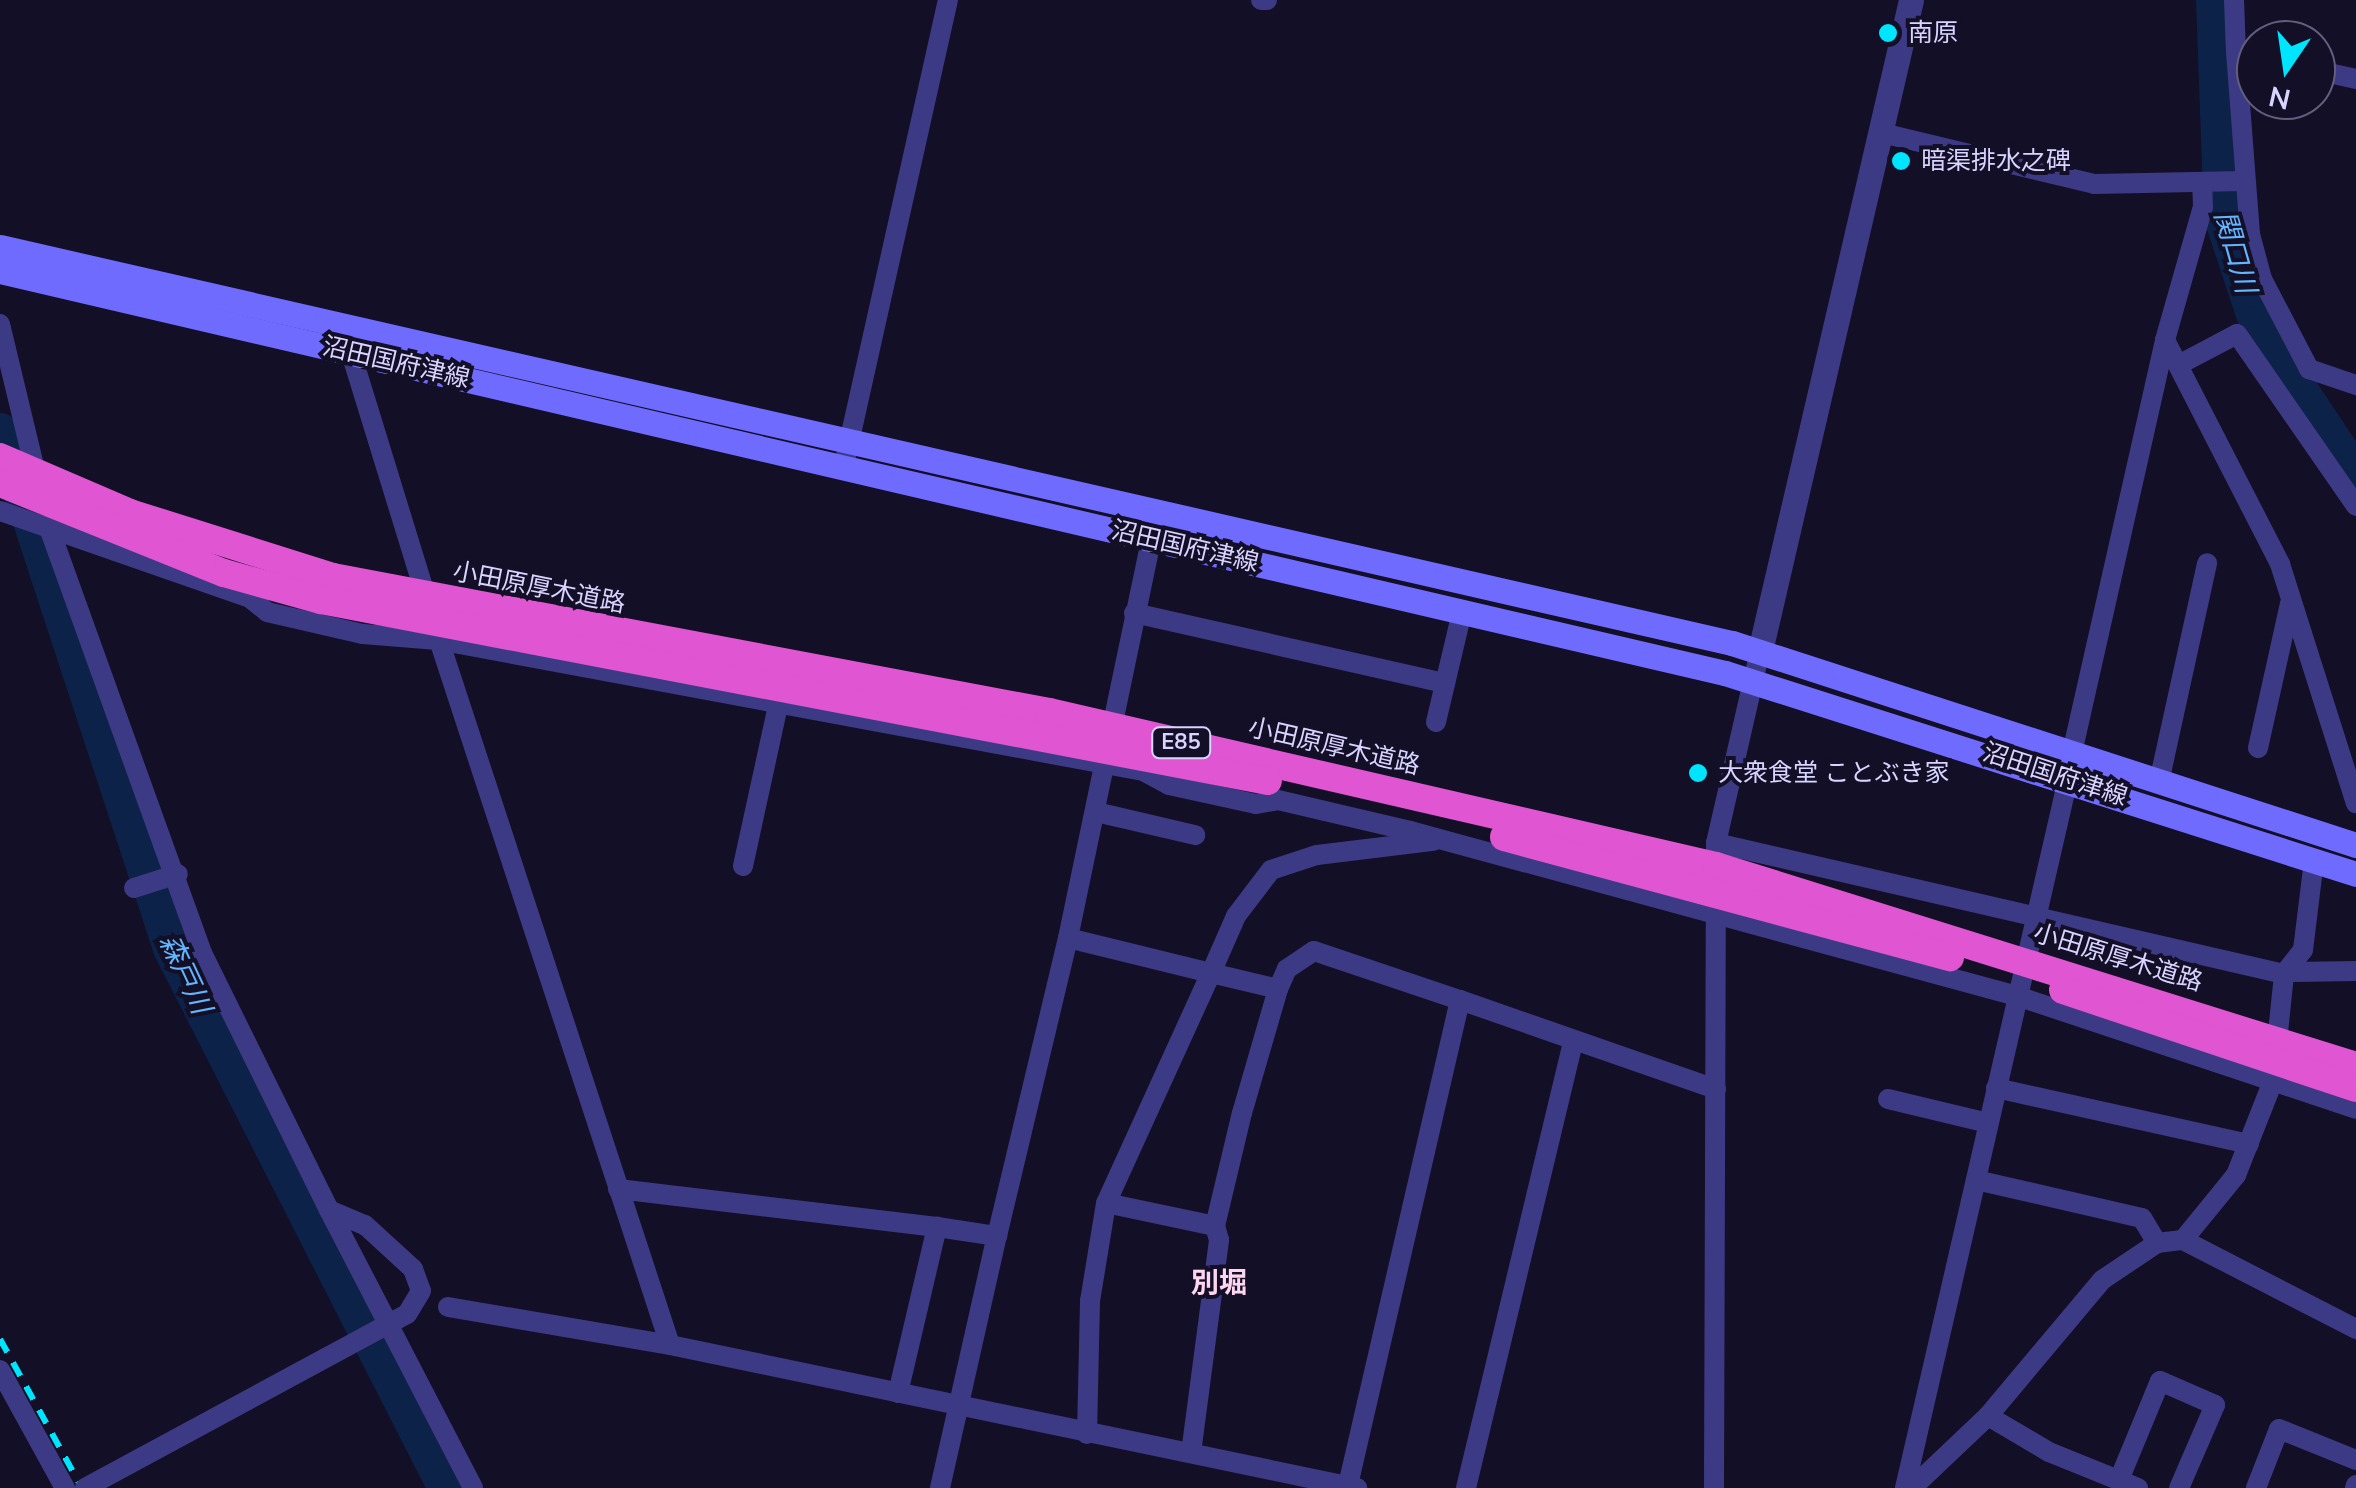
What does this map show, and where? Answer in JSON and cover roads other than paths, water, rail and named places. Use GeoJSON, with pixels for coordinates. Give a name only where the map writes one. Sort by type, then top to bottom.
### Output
{"type":"FeatureCollection","features":[{"type":"Feature","properties":{"kind":"highway","name":"小田原厚木道路"},"geometry":{"type":"LineString","coordinates":[[0,457],[130,513],[333,576],[1049,712],[1716,866],[2356,1066]]}},
{"type":"Feature","properties":{"kind":"highway","name":"小田原厚木道路"},"geometry":{"type":"LineString","coordinates":[[0,483],[207,567],[321,600],[1311,789],[1815,918],[2036,981],[2356,1088]]}},
{"type":"Feature","properties":{"kind":"main road","name":"沼田国府津線"},"geometry":{"type":"LineString","coordinates":[[0,248],[850,438],[1760,651],[2356,874]]}},
{"type":"Feature","properties":{"kind":"main road","name":"沼田国府津線"},"geometry":{"type":"LineString","coordinates":[[0,271],[1753,680],[2070,766],[2159,782],[2356,845]]}},
{"type":"Feature","properties":{"kind":"street"},"geometry":{"type":"LineString","coordinates":[[844,468],[948,0]]}},
{"type":"Feature","properties":{"kind":"street"},"geometry":{"type":"LineString","coordinates":[[1714,1488],[1716,843],[1911,0]]}},
{"type":"Feature","properties":{"kind":"street"},"geometry":{"type":"LineString","coordinates":[[2245,120],[2244,181],[2262,279],[2309,369],[2356,386]]}},
{"type":"Feature","properties":{"kind":"street"},"geometry":{"type":"LineString","coordinates":[[1882,133],[2094,184],[2244,181]]}},
{"type":"Feature","properties":{"kind":"street"},"geometry":{"type":"LineString","coordinates":[[1909,1488],[2165,340],[2203,208],[2202,184]]}},
{"type":"Feature","properties":{"kind":"street"},"geometry":{"type":"LineString","coordinates":[[0,324],[49,531],[178,874],[202,952],[329,1210],[473,1488]]}},
{"type":"Feature","properties":{"kind":"street"},"geometry":{"type":"LineString","coordinates":[[2182,363],[2237,334],[2356,506]]}},
{"type":"Feature","properties":{"kind":"street"},"geometry":{"type":"LineString","coordinates":[[2165,340],[2182,363],[2250,498],[2291,601],[2356,803]]}},
{"type":"Feature","properties":{"kind":"street"},"geometry":{"type":"LineString","coordinates":[[351,353],[438,640],[670,1345]]}},
{"type":"Feature","properties":{"kind":"street"},"geometry":{"type":"LineString","coordinates":[[3,513],[250,598],[267,612],[363,634],[438,640],[1143,771],[1169,785],[1256,804],[1278,800],[1440,840],[1715,911],[2017,996],[2356,1108]]}},
{"type":"Feature","properties":{"kind":"street"},"geometry":{"type":"LineString","coordinates":[[940,1488],[1068,938],[1151,540]]}},
{"type":"Feature","properties":{"kind":"street"},"geometry":{"type":"LineString","coordinates":[[2159,782],[2207,564]]}},
{"type":"Feature","properties":{"kind":"street"},"geometry":{"type":"LineString","coordinates":[[2258,748],[2291,601]]}},
{"type":"Feature","properties":{"kind":"street"},"geometry":{"type":"LineString","coordinates":[[1436,722],[1462,612]]}},
{"type":"Feature","properties":{"kind":"street"},"geometry":{"type":"LineString","coordinates":[[1134,613],[1446,683]]}},
{"type":"Feature","properties":{"kind":"street"},"geometry":{"type":"LineString","coordinates":[[743,866],[778,705]]}},
{"type":"Feature","properties":{"kind":"street"},"geometry":{"type":"LineString","coordinates":[[1096,812],[1196,835]]}},
{"type":"Feature","properties":{"kind":"street"},"geometry":{"type":"LineString","coordinates":[[1087,1434],[1090,1300],[1106,1202],[1236,916],[1271,870],[1316,855],[1440,840]]}},
{"type":"Feature","properties":{"kind":"street"},"geometry":{"type":"LineString","coordinates":[[1716,843],[2288,973],[2322,966],[2356,970]]}},
{"type":"Feature","properties":{"kind":"street"},"geometry":{"type":"LineString","coordinates":[[2183,1240],[2236,1176],[2273,1081],[2288,973],[2302,950],[2314,860]]}},
{"type":"Feature","properties":{"kind":"street"},"geometry":{"type":"LineString","coordinates":[[134,888],[178,874]]}},
{"type":"Feature","properties":{"kind":"street"},"geometry":{"type":"LineString","coordinates":[[1068,938],[1278,989]]}},
{"type":"Feature","properties":{"kind":"street"},"geometry":{"type":"LineString","coordinates":[[1191,1453],[1218,1240],[1214,1226],[1278,989],[1287,969],[1314,951],[1716,1089]]}},
{"type":"Feature","properties":{"kind":"street"},"geometry":{"type":"LineString","coordinates":[[448,1307],[670,1345],[1352,1487],[1460,1000]]}},
{"type":"Feature","properties":{"kind":"street"},"geometry":{"type":"LineString","coordinates":[[1466,1488],[1573,1043]]}},
{"type":"Feature","properties":{"kind":"street"},"geometry":{"type":"LineString","coordinates":[[1996,1088],[2249,1144]]}},
{"type":"Feature","properties":{"kind":"street"},"geometry":{"type":"LineString","coordinates":[[1888,1098],[1988,1123]]}},
{"type":"Feature","properties":{"kind":"street"},"geometry":{"type":"LineString","coordinates":[[1976,1180],[2142,1218],[2157,1242]]}},
{"type":"Feature","properties":{"kind":"street"},"geometry":{"type":"LineString","coordinates":[[618,1189],[997,1236]]}},
{"type":"Feature","properties":{"kind":"street"},"geometry":{"type":"LineString","coordinates":[[1106,1202],[1214,1226]]}},
{"type":"Feature","properties":{"kind":"street"},"geometry":{"type":"LineString","coordinates":[[84,1488],[407,1314],[421,1292],[409,1263],[366,1224],[329,1210]]}},
{"type":"Feature","properties":{"kind":"street"},"geometry":{"type":"LineString","coordinates":[[898,1393],[936,1227]]}},
{"type":"Feature","properties":{"kind":"street"},"geometry":{"type":"LineString","coordinates":[[1909,1488],[1988,1416],[2102,1280],[2157,1242],[2183,1240],[2356,1328]]}},
{"type":"Feature","properties":{"kind":"street"},"geometry":{"type":"LineString","coordinates":[[0,1370],[65,1488]]}},
{"type":"Feature","properties":{"kind":"street"},"geometry":{"type":"LineString","coordinates":[[1988,1416],[2050,1452],[2129,1484],[2160,1381],[2215,1405],[2180,1488]]}},
{"type":"Feature","properties":{"kind":"street"},"geometry":{"type":"LineString","coordinates":[[2256,1488],[2278,1430],[2356,1460]]}},
{"type":"Feature","properties":{"kind":"waterway","name":"関口川"},"geometry":{"type":"LineString","coordinates":[[2213,0],[2221,217],[2256,323],[2356,473]]}},
{"type":"Feature","properties":{"kind":"waterway","name":"森戸川"},"geometry":{"type":"LineString","coordinates":[[0,430],[170,948],[445,1488]]}},
{"type":"Feature","properties":{"kind":"railway"},"geometry":{"type":"LineString","coordinates":[[0,1339],[82,1488]]}},
{"type":"Feature","properties":{"kind":"place","name":"南原"},"geometry":{"type":"Point","coordinates":[1888,33]}},
{"type":"Feature","properties":{"kind":"place","name":"暗渠排水之碑"},"geometry":{"type":"Point","coordinates":[1901,161]}},
{"type":"Feature","properties":{"kind":"place","name":"大衆食堂 ことぶき家"},"geometry":{"type":"Point","coordinates":[1698,773]}},
{"type":"Feature","properties":{"kind":"district","name":"別堀"},"geometry":{"type":"Point","coordinates":[1219,1283]}}]}
